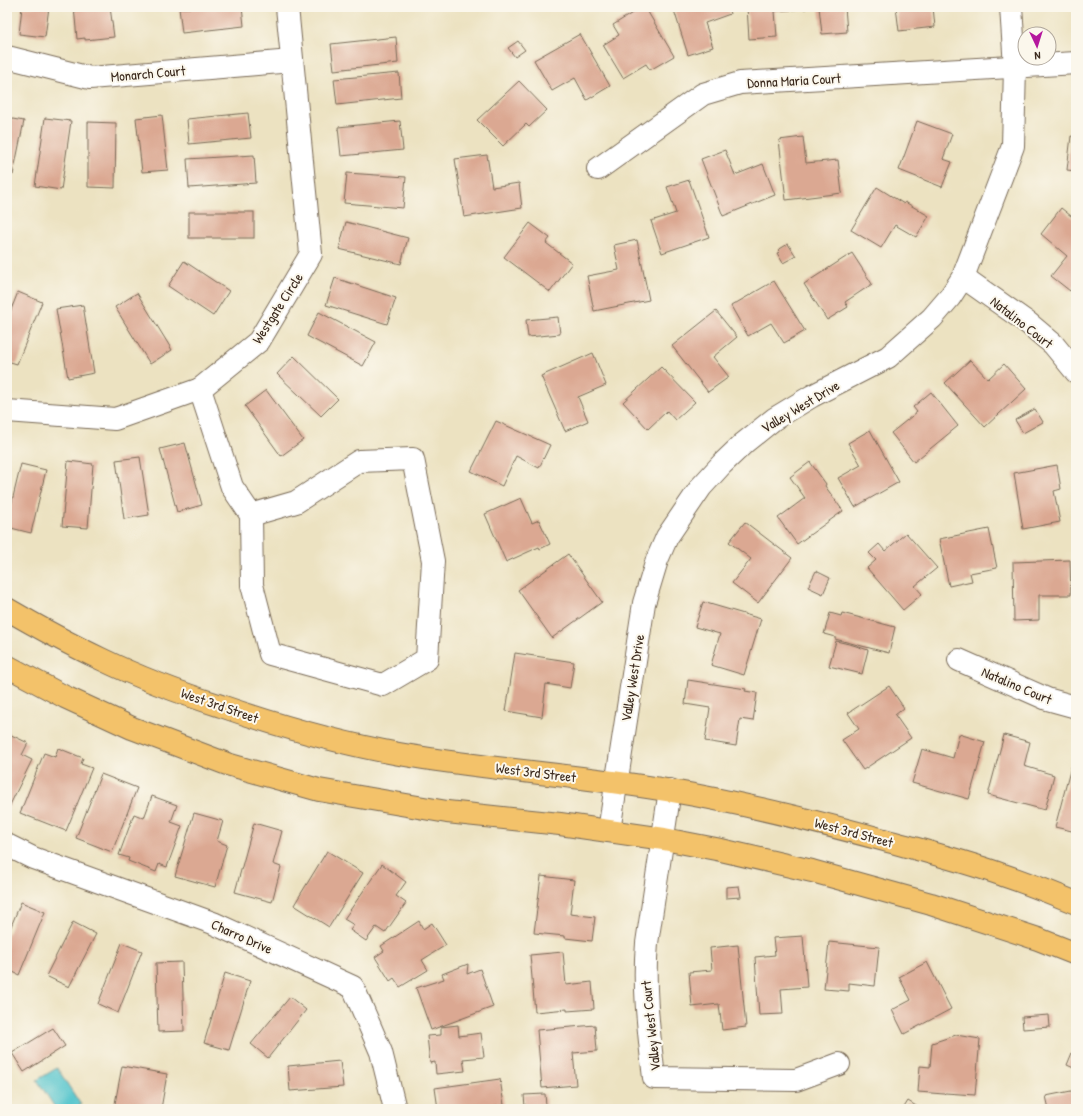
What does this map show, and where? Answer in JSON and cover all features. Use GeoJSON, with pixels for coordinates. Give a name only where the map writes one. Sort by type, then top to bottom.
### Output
{"type":"FeatureCollection","features":[{"type":"Feature","properties":{"kind":"main road","name":"West 3rd Street"},"geometry":{"type":"LineString","coordinates":[[7,609],[65,642],[148,680],[201,700],[273,723],[353,744],[399,754],[670,790],[791,816],[946,857],[1002,874],[1076,903]]}},
{"type":"Feature","properties":{"kind":"main road"},"geometry":{"type":"LineString","coordinates":[[7,666],[64,697],[132,728],[227,764],[319,790],[447,812],[560,824],[664,839],[768,860],[881,889],[981,919],[1076,954]]}},
{"type":"Feature","properties":{"kind":"street","name":"Westgate Circle"},"geometry":{"type":"LineString","coordinates":[[7,411],[115,419],[200,389],[259,341],[311,254],[287,7]]}},
{"type":"Feature","properties":{"kind":"street","name":"Valley West Drive"},"geometry":{"type":"LineString","coordinates":[[609,831],[644,603],[657,560],[667,537],[682,514],[711,476],[744,443],[774,419],[812,396],[888,356],[932,318],[950,297],[963,277],[1013,146],[1015,67],[1011,7]]}},
{"type":"Feature","properties":{"kind":"street","name":"Monarch Court"},"geometry":{"type":"LineString","coordinates":[[7,57],[90,78],[292,61]]}},
{"type":"Feature","properties":{"kind":"street","name":"Donna Maria Court"},"geometry":{"type":"LineString","coordinates":[[598,170],[703,94],[740,83],[1076,63]]}},
{"type":"Feature","properties":{"kind":"street","name":"Natalino Court"},"geometry":{"type":"LineString","coordinates":[[963,277],[1053,344],[1076,372]]}},
{"type":"Feature","properties":{"kind":"street"},"geometry":{"type":"LineString","coordinates":[[200,389],[232,487],[251,515],[252,585],[270,654],[383,685],[427,659],[433,562],[413,459],[359,461],[296,502],[251,515]]}},
{"type":"Feature","properties":{"kind":"street","name":"Natalino Court"},"geometry":{"type":"LineString","coordinates":[[959,660],[1047,699],[1076,707]]}},
{"type":"Feature","properties":{"kind":"street","name":"Valley West Court"},"geometry":{"type":"LineString","coordinates":[[670,790],[645,964],[646,1007],[654,1078],[796,1080],[838,1064]]}},
{"type":"Feature","properties":{"kind":"street","name":"Charro Drive"},"geometry":{"type":"LineString","coordinates":[[7,845],[33,858],[213,923],[353,987],[381,1052],[395,1109]]}},
{"type":"Feature","properties":{"kind":"water"},"geometry":{"type":"Polygon","coordinates":[[[57,1068],[81,1105],[75,1109],[56,1109],[37,1080],[57,1068]]]}},
{"type":"Feature","properties":{"kind":"building"},"geometry":{"type":"Polygon","coordinates":[[[22,7],[49,7],[45,37],[19,34],[22,7]]]}},
{"type":"Feature","properties":{"kind":"building"},"geometry":{"type":"Polygon","coordinates":[[[74,7],[110,7],[114,37],[85,40],[85,38],[77,39],[74,7]]]}},
{"type":"Feature","properties":{"kind":"building"},"geometry":{"type":"Polygon","coordinates":[[[242,7],[244,26],[182,33],[179,8],[242,7]]]}},
{"type":"Feature","properties":{"kind":"building"},"geometry":{"type":"Polygon","coordinates":[[[642,7],[645,7],[674,56],[650,70],[646,64],[623,78],[603,45],[619,35],[613,25],[642,7]]]}},
{"type":"Feature","properties":{"kind":"building"},"geometry":{"type":"Polygon","coordinates":[[[673,7],[728,7],[730,14],[705,23],[713,47],[688,55],[673,7]]]}},
{"type":"Feature","properties":{"kind":"building"},"geometry":{"type":"Polygon","coordinates":[[[747,7],[806,7],[806,9],[775,11],[777,37],[749,39],[747,7]]]}},
{"type":"Feature","properties":{"kind":"building"},"geometry":{"type":"Polygon","coordinates":[[[819,7],[845,7],[847,32],[822,34],[819,7]]]}},
{"type":"Feature","properties":{"kind":"building"},"geometry":{"type":"Polygon","coordinates":[[[896,7],[933,7],[935,27],[899,31],[896,7]]]}},
{"type":"Feature","properties":{"kind":"building"},"geometry":{"type":"Polygon","coordinates":[[[580,34],[610,86],[587,100],[575,78],[552,91],[534,60],[580,34]]]}},
{"type":"Feature","properties":{"kind":"building"},"geometry":{"type":"Polygon","coordinates":[[[396,37],[398,63],[334,70],[331,44],[396,37]]]}},
{"type":"Feature","properties":{"kind":"building"},"geometry":{"type":"Polygon","coordinates":[[[518,41],[525,50],[515,57],[508,48],[518,41]]]}},
{"type":"Feature","properties":{"kind":"building"},"geometry":{"type":"Polygon","coordinates":[[[399,73],[401,98],[337,105],[334,79],[399,73]]]}},
{"type":"Feature","properties":{"kind":"building"},"geometry":{"type":"Polygon","coordinates":[[[519,81],[547,110],[529,127],[526,124],[503,146],[477,120],[519,81]]]}},
{"type":"Feature","properties":{"kind":"building"},"geometry":{"type":"Polygon","coordinates":[[[248,113],[251,138],[189,144],[187,119],[248,113]]]}},
{"type":"Feature","properties":{"kind":"building"},"geometry":{"type":"Polygon","coordinates":[[[162,115],[168,170],[142,172],[136,118],[162,115]]]}},
{"type":"Feature","properties":{"kind":"building"},"geometry":{"type":"Polygon","coordinates":[[[7,118],[24,121],[13,175],[7,173],[7,118]]]}},
{"type":"Feature","properties":{"kind":"building"},"geometry":{"type":"Polygon","coordinates":[[[45,118],[71,121],[61,190],[35,186],[45,118]]]}},
{"type":"Feature","properties":{"kind":"building"},"geometry":{"type":"Polygon","coordinates":[[[400,121],[403,150],[341,156],[338,127],[400,121]]]}},
{"type":"Feature","properties":{"kind":"building"},"geometry":{"type":"Polygon","coordinates":[[[917,121],[952,134],[943,159],[952,162],[942,187],[899,170],[917,121]]]}},
{"type":"Feature","properties":{"kind":"building"},"geometry":{"type":"Polygon","coordinates":[[[88,122],[116,123],[115,188],[88,187],[88,122]]]}},
{"type":"Feature","properties":{"kind":"building"},"geometry":{"type":"Polygon","coordinates":[[[1071,136],[1076,137],[1076,171],[1067,170],[1071,136]]]}},
{"type":"Feature","properties":{"kind":"building"},"geometry":{"type":"Polygon","coordinates":[[[803,137],[806,163],[838,160],[842,193],[786,200],[779,140],[803,137]]]}},
{"type":"Feature","properties":{"kind":"building"},"geometry":{"type":"Polygon","coordinates":[[[725,150],[735,175],[763,164],[775,195],[723,216],[701,159],[725,150]]]}},
{"type":"Feature","properties":{"kind":"building"},"geometry":{"type":"Polygon","coordinates":[[[254,155],[256,183],[189,188],[187,159],[254,155]]]}},
{"type":"Feature","properties":{"kind":"building"},"geometry":{"type":"Polygon","coordinates":[[[487,155],[492,187],[519,183],[522,208],[464,217],[455,159],[487,155]]]}},
{"type":"Feature","properties":{"kind":"building"},"geometry":{"type":"Polygon","coordinates":[[[347,173],[406,177],[403,208],[344,203],[347,173]]]}},
{"type":"Feature","properties":{"kind":"building"},"geometry":{"type":"Polygon","coordinates":[[[689,180],[709,237],[662,253],[651,221],[676,213],[667,187],[689,180]]]}},
{"type":"Feature","properties":{"kind":"building"},"geometry":{"type":"Polygon","coordinates":[[[877,187],[904,204],[905,202],[929,216],[916,237],[895,225],[881,248],[851,230],[877,187]]]}},
{"type":"Feature","properties":{"kind":"building"},"geometry":{"type":"Polygon","coordinates":[[[1061,208],[1076,220],[1076,284],[1070,291],[1051,276],[1067,256],[1041,234],[1061,208]]]}},
{"type":"Feature","properties":{"kind":"building"},"geometry":{"type":"Polygon","coordinates":[[[189,212],[254,212],[254,238],[189,238],[189,212]]]}},
{"type":"Feature","properties":{"kind":"building"},"geometry":{"type":"Polygon","coordinates":[[[346,222],[408,238],[401,264],[339,249],[346,222]]]}},
{"type":"Feature","properties":{"kind":"building"},"geometry":{"type":"Polygon","coordinates":[[[530,223],[550,238],[546,243],[572,263],[550,292],[504,257],[530,223]]]}},
{"type":"Feature","properties":{"kind":"building"},"geometry":{"type":"Polygon","coordinates":[[[637,240],[649,300],[594,311],[587,276],[619,270],[614,245],[637,240]]]}},
{"type":"Feature","properties":{"kind":"building"},"geometry":{"type":"Polygon","coordinates":[[[788,244],[796,256],[783,263],[777,253],[780,252],[778,250],[788,244]]]}},
{"type":"Feature","properties":{"kind":"building"},"geometry":{"type":"Polygon","coordinates":[[[852,253],[872,284],[845,302],[848,307],[827,320],[804,284],[852,253]]]}},
{"type":"Feature","properties":{"kind":"building"},"geometry":{"type":"Polygon","coordinates":[[[184,261],[229,291],[213,316],[168,286],[184,261]]]}},
{"type":"Feature","properties":{"kind":"building"},"geometry":{"type":"Polygon","coordinates":[[[335,278],[396,298],[387,324],[326,305],[335,278]]]}},
{"type":"Feature","properties":{"kind":"building"},"geometry":{"type":"Polygon","coordinates":[[[774,281],[805,331],[784,343],[771,323],[748,336],[731,306],[774,281]]]}},
{"type":"Feature","properties":{"kind":"building"},"geometry":{"type":"Polygon","coordinates":[[[18,292],[42,302],[17,364],[7,361],[7,320],[18,292]]]}},
{"type":"Feature","properties":{"kind":"building"},"geometry":{"type":"Polygon","coordinates":[[[137,293],[172,350],[150,364],[115,307],[137,293]]]}},
{"type":"Feature","properties":{"kind":"building"},"geometry":{"type":"Polygon","coordinates":[[[83,305],[94,373],[68,378],[56,309],[83,305]]]}},
{"type":"Feature","properties":{"kind":"building"},"geometry":{"type":"Polygon","coordinates":[[[716,311],[737,337],[713,357],[729,377],[708,392],[672,346],[716,311]]]}},
{"type":"Feature","properties":{"kind":"building"},"geometry":{"type":"Polygon","coordinates":[[[319,312],[376,342],[363,366],[307,336],[319,312]]]}},
{"type":"Feature","properties":{"kind":"building"},"geometry":{"type":"Polygon","coordinates":[[[558,317],[560,334],[528,337],[526,320],[558,317]]]}},
{"type":"Feature","properties":{"kind":"building"},"geometry":{"type":"Polygon","coordinates":[[[593,353],[606,385],[578,397],[588,421],[565,431],[541,376],[593,353]]]}},
{"type":"Feature","properties":{"kind":"building"},"geometry":{"type":"Polygon","coordinates":[[[294,356],[338,399],[321,416],[277,374],[294,356]]]}},
{"type":"Feature","properties":{"kind":"building"},"geometry":{"type":"Polygon","coordinates":[[[970,360],[988,379],[1004,364],[1026,389],[985,427],[945,383],[970,360]]]}},
{"type":"Feature","properties":{"kind":"building"},"geometry":{"type":"Polygon","coordinates":[[[661,367],[695,402],[675,420],[667,411],[648,429],[623,402],[661,367]]]}},
{"type":"Feature","properties":{"kind":"building"},"geometry":{"type":"Polygon","coordinates":[[[266,390],[303,440],[281,456],[245,406],[266,390]]]}},
{"type":"Feature","properties":{"kind":"building"},"geometry":{"type":"Polygon","coordinates":[[[931,392],[958,426],[914,462],[891,433],[917,412],[913,407],[931,392]]]}},
{"type":"Feature","properties":{"kind":"building"},"geometry":{"type":"Polygon","coordinates":[[[1035,409],[1043,422],[1023,433],[1015,420],[1035,409]]]}},
{"type":"Feature","properties":{"kind":"building"},"geometry":{"type":"Polygon","coordinates":[[[496,421],[550,445],[539,468],[516,456],[502,486],[471,471],[496,421]]]}},
{"type":"Feature","properties":{"kind":"building"},"geometry":{"type":"Polygon","coordinates":[[[870,430],[899,482],[855,507],[838,478],[861,465],[848,443],[870,430]]]}},
{"type":"Feature","properties":{"kind":"building"},"geometry":{"type":"Polygon","coordinates":[[[185,443],[202,505],[177,512],[160,449],[185,443]]]}},
{"type":"Feature","properties":{"kind":"building"},"geometry":{"type":"Polygon","coordinates":[[[140,457],[149,515],[124,519],[116,460],[140,457]]]}},
{"type":"Feature","properties":{"kind":"building"},"geometry":{"type":"Polygon","coordinates":[[[68,461],[93,464],[88,528],[62,526],[68,461]]]}},
{"type":"Feature","properties":{"kind":"building"},"geometry":{"type":"Polygon","coordinates":[[[810,462],[843,511],[797,544],[778,518],[805,498],[790,477],[810,462]]]}},
{"type":"Feature","properties":{"kind":"building"},"geometry":{"type":"Polygon","coordinates":[[[21,464],[46,470],[31,533],[7,527],[21,464]]]}},
{"type":"Feature","properties":{"kind":"building"},"geometry":{"type":"Polygon","coordinates":[[[1057,465],[1061,489],[1054,491],[1060,522],[1023,529],[1014,473],[1057,465]]]}},
{"type":"Feature","properties":{"kind":"building"},"geometry":{"type":"Polygon","coordinates":[[[521,498],[532,523],[539,520],[550,544],[540,549],[539,547],[506,562],[485,514],[521,498]]]}},
{"type":"Feature","properties":{"kind":"building"},"geometry":{"type":"Polygon","coordinates":[[[745,522],[792,558],[758,603],[732,583],[751,559],[729,542],[745,522]]]}},
{"type":"Feature","properties":{"kind":"building"},"geometry":{"type":"Polygon","coordinates":[[[989,529],[997,568],[970,573],[972,581],[949,586],[939,539],[989,529]]]}},
{"type":"Feature","properties":{"kind":"building"},"geometry":{"type":"Polygon","coordinates":[[[906,533],[937,568],[915,586],[922,594],[903,610],[867,568],[876,560],[869,553],[879,544],[885,551],[906,533]]]}},
{"type":"Feature","properties":{"kind":"building"},"geometry":{"type":"Polygon","coordinates":[[[568,554],[602,602],[552,638],[518,590],[568,554]]]}},
{"type":"Feature","properties":{"kind":"building"},"geometry":{"type":"Polygon","coordinates":[[[1070,560],[1071,595],[1039,595],[1039,620],[1014,621],[1013,562],[1070,560]]]}},
{"type":"Feature","properties":{"kind":"building"},"geometry":{"type":"Polygon","coordinates":[[[816,571],[830,578],[823,594],[808,587],[816,571]]]}},
{"type":"Feature","properties":{"kind":"building"},"geometry":{"type":"Polygon","coordinates":[[[703,602],[761,619],[744,675],[711,665],[720,634],[695,627],[703,602]]]}},
{"type":"Feature","properties":{"kind":"building"},"geometry":{"type":"Polygon","coordinates":[[[830,613],[841,616],[842,613],[895,627],[889,653],[835,639],[835,637],[824,634],[830,613]]]}},
{"type":"Feature","properties":{"kind":"building"},"geometry":{"type":"Polygon","coordinates":[[[836,641],[868,650],[862,674],[829,666],[836,641]]]}},
{"type":"Feature","properties":{"kind":"building"},"geometry":{"type":"Polygon","coordinates":[[[515,653],[574,662],[570,688],[546,684],[542,717],[506,711],[515,653]]]}},
{"type":"Feature","properties":{"kind":"building"},"geometry":{"type":"Polygon","coordinates":[[[688,680],[746,689],[745,691],[757,693],[753,721],[740,719],[736,746],[705,741],[710,708],[685,704],[688,680]]]}},
{"type":"Feature","properties":{"kind":"building"},"geometry":{"type":"Polygon","coordinates":[[[889,686],[904,708],[895,715],[911,738],[863,770],[842,740],[859,729],[848,713],[889,686]]]}},
{"type":"Feature","properties":{"kind":"building"},"geometry":{"type":"Polygon","coordinates":[[[7,733],[28,743],[22,755],[32,760],[9,807],[7,806],[7,733]]]}},
{"type":"Feature","properties":{"kind":"building"},"geometry":{"type":"Polygon","coordinates":[[[959,734],[985,742],[969,799],[912,783],[922,749],[953,758],[959,734]]]}},
{"type":"Feature","properties":{"kind":"building"},"geometry":{"type":"Polygon","coordinates":[[[1004,735],[1030,742],[1024,766],[1054,775],[1045,810],[988,795],[1004,735]]]}},
{"type":"Feature","properties":{"kind":"building"},"geometry":{"type":"Polygon","coordinates":[[[58,748],[83,758],[81,764],[92,768],[66,831],[20,813],[44,753],[55,757],[58,748]]]}},
{"type":"Feature","properties":{"kind":"building"},"geometry":{"type":"Polygon","coordinates":[[[1071,767],[1076,769],[1076,832],[1055,827],[1071,767]]]}},
{"type":"Feature","properties":{"kind":"building"},"geometry":{"type":"Polygon","coordinates":[[[101,774],[137,788],[112,852],[76,838],[101,774]]]}},
{"type":"Feature","properties":{"kind":"building"},"geometry":{"type":"Polygon","coordinates":[[[152,796],[177,805],[171,822],[182,826],[167,867],[159,864],[156,872],[128,861],[129,858],[119,855],[134,814],[144,818],[152,796]]]}},
{"type":"Feature","properties":{"kind":"building"},"geometry":{"type":"Polygon","coordinates":[[[194,813],[223,821],[217,841],[227,845],[215,887],[175,876],[194,813]]]}},
{"type":"Feature","properties":{"kind":"building"},"geometry":{"type":"Polygon","coordinates":[[[254,823],[282,831],[273,864],[281,867],[272,902],[235,892],[254,823]]]}},
{"type":"Feature","properties":{"kind":"building"},"geometry":{"type":"Polygon","coordinates":[[[327,851],[363,873],[329,927],[294,905],[327,851]]]}},
{"type":"Feature","properties":{"kind":"building"},"geometry":{"type":"Polygon","coordinates":[[[382,864],[406,882],[396,896],[406,903],[385,933],[376,927],[366,941],[350,930],[354,925],[344,919],[382,864]]]}},
{"type":"Feature","properties":{"kind":"building"},"geometry":{"type":"Polygon","coordinates":[[[541,876],[574,880],[570,914],[595,917],[592,941],[565,938],[565,936],[534,933],[541,876]]]}},
{"type":"Feature","properties":{"kind":"building"},"geometry":{"type":"Polygon","coordinates":[[[739,886],[741,897],[726,898],[726,887],[739,886]]]}},
{"type":"Feature","properties":{"kind":"building"},"geometry":{"type":"Polygon","coordinates":[[[21,902],[45,912],[19,975],[7,969],[7,936],[21,902]]]}},
{"type":"Feature","properties":{"kind":"building"},"geometry":{"type":"Polygon","coordinates":[[[419,921],[423,929],[432,923],[446,945],[422,960],[428,970],[400,987],[394,978],[390,981],[375,957],[384,951],[381,946],[419,921]]]}},
{"type":"Feature","properties":{"kind":"building"},"geometry":{"type":"Polygon","coordinates":[[[73,922],[96,934],[69,987],[46,976],[73,922]]]}},
{"type":"Feature","properties":{"kind":"building"},"geometry":{"type":"Polygon","coordinates":[[[803,936],[807,987],[781,989],[783,1014],[759,1015],[755,957],[775,955],[773,938],[803,936]]]}},
{"type":"Feature","properties":{"kind":"building"},"geometry":{"type":"Polygon","coordinates":[[[829,942],[879,947],[875,986],[849,983],[849,991],[824,989],[829,942]]]}},
{"type":"Feature","properties":{"kind":"building"},"geometry":{"type":"Polygon","coordinates":[[[122,943],[142,951],[118,1013],[98,1004],[122,943]]]}},
{"type":"Feature","properties":{"kind":"building"},"geometry":{"type":"Polygon","coordinates":[[[738,945],[746,1027],[722,1030],[719,1004],[692,1007],[689,972],[712,970],[710,948],[738,945]]]}},
{"type":"Feature","properties":{"kind":"building"},"geometry":{"type":"Polygon","coordinates":[[[563,952],[566,985],[592,982],[594,1009],[567,1011],[567,1009],[535,1012],[530,955],[563,952]]]}},
{"type":"Feature","properties":{"kind":"building"},"geometry":{"type":"Polygon","coordinates":[[[182,962],[184,1031],[158,1032],[156,963],[182,962]]]}},
{"type":"Feature","properties":{"kind":"building"},"geometry":{"type":"Polygon","coordinates":[[[927,962],[951,1009],[904,1034],[892,1010],[911,1000],[899,977],[927,962]]]}},
{"type":"Feature","properties":{"kind":"building"},"geometry":{"type":"Polygon","coordinates":[[[468,964],[467,974],[480,969],[493,1007],[431,1030],[416,988],[444,979],[442,974],[468,964]]]}},
{"type":"Feature","properties":{"kind":"building"},"geometry":{"type":"Polygon","coordinates":[[[225,973],[250,981],[229,1050],[204,1043],[225,973]]]}},
{"type":"Feature","properties":{"kind":"building"},"geometry":{"type":"Polygon","coordinates":[[[290,997],[306,1010],[268,1058],[251,1044],[290,997]]]}},
{"type":"Feature","properties":{"kind":"building"},"geometry":{"type":"Polygon","coordinates":[[[1049,1015],[1050,1027],[1023,1029],[1022,1017],[1049,1015]]]}},
{"type":"Feature","properties":{"kind":"building"},"geometry":{"type":"Polygon","coordinates":[[[458,1025],[459,1036],[481,1033],[484,1057],[463,1059],[465,1071],[436,1074],[435,1062],[430,1063],[427,1036],[441,1035],[441,1027],[458,1025]]]}},
{"type":"Feature","properties":{"kind":"building"},"geometry":{"type":"Polygon","coordinates":[[[595,1025],[597,1051],[573,1053],[576,1085],[542,1088],[537,1030],[595,1025]]]}},
{"type":"Feature","properties":{"kind":"building"},"geometry":{"type":"Polygon","coordinates":[[[53,1028],[65,1046],[24,1072],[12,1053],[53,1028]]]}},
{"type":"Feature","properties":{"kind":"building"},"geometry":{"type":"Polygon","coordinates":[[[956,1035],[980,1039],[975,1095],[918,1092],[920,1066],[930,1067],[932,1043],[956,1035]]]}},
{"type":"Feature","properties":{"kind":"building"},"geometry":{"type":"Polygon","coordinates":[[[1076,1043],[1076,1069],[1067,1065],[1076,1043]]]}},
{"type":"Feature","properties":{"kind":"building"},"geometry":{"type":"Polygon","coordinates":[[[340,1061],[343,1087],[290,1091],[288,1066],[340,1061]]]}},
{"type":"Feature","properties":{"kind":"building"},"geometry":{"type":"Polygon","coordinates":[[[122,1066],[167,1074],[161,1109],[114,1109],[122,1066]]]}},
{"type":"Feature","properties":{"kind":"building"},"geometry":{"type":"Polygon","coordinates":[[[500,1079],[504,1105],[492,1107],[493,1109],[438,1109],[435,1088],[500,1079]]]}},
{"type":"Feature","properties":{"kind":"building"},"geometry":{"type":"Polygon","coordinates":[[[1076,1090],[1076,1109],[1049,1109],[1046,1096],[1076,1090]]]}},
{"type":"Feature","properties":{"kind":"building"},"geometry":{"type":"Polygon","coordinates":[[[545,1094],[546,1105],[534,1106],[534,1109],[522,1109],[522,1107],[525,1107],[524,1095],[545,1094]]]}},
{"type":"Feature","properties":{"kind":"building"},"geometry":{"type":"Polygon","coordinates":[[[908,1101],[921,1109],[903,1109],[908,1101]]]}}]}
